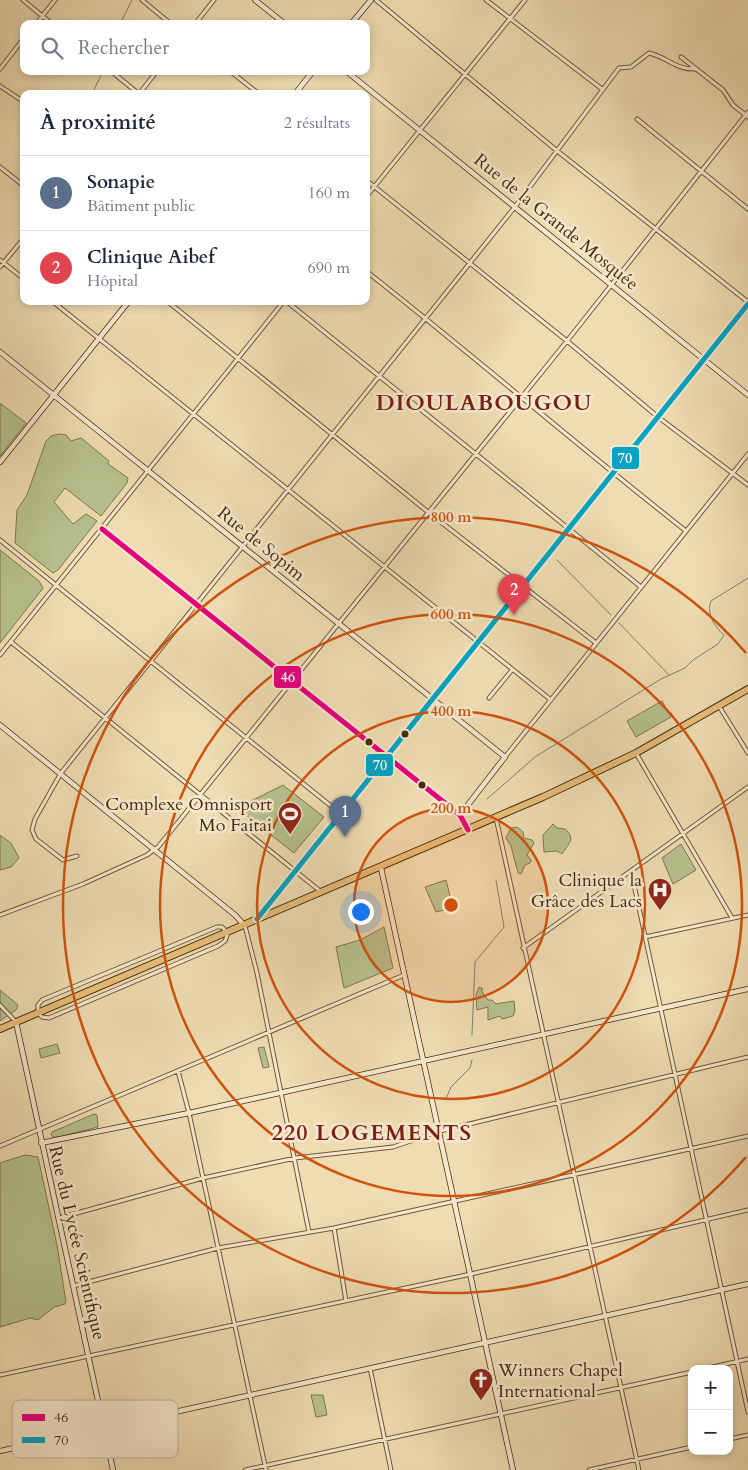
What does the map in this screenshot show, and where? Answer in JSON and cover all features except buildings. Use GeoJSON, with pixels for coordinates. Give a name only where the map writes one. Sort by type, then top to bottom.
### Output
{"type":"FeatureCollection","features":[{"type":"Feature","properties":{"kind":"highway"},"geometry":{"type":"LineString","coordinates":[[0,1029],[496,818],[636,753],[748,689]]}},
{"type":"Feature","properties":{"kind":"street"},"geometry":{"type":"LineString","coordinates":[[23,0],[47,20]]}},
{"type":"Feature","properties":{"kind":"street"},"geometry":{"type":"LineString","coordinates":[[39,20],[55,0]]}},
{"type":"Feature","properties":{"kind":"street"},"geometry":{"type":"LineString","coordinates":[[142,0],[166,20]]}},
{"type":"Feature","properties":{"kind":"street"},"geometry":{"type":"LineString","coordinates":[[198,20],[214,0]]}},
{"type":"Feature","properties":{"kind":"street"},"geometry":{"type":"LineString","coordinates":[[255,0],[280,20]]}},
{"type":"Feature","properties":{"kind":"street"},"geometry":{"type":"LineString","coordinates":[[355,20],[371,0]]}},
{"type":"Feature","properties":{"kind":"street"},"geometry":{"type":"LineString","coordinates":[[256,921],[748,303],[556,150],[466,73],[376,0]]}},
{"type":"Feature","properties":{"kind":"street"},"geometry":{"type":"LineString","coordinates":[[486,0],[602,89]]}},
{"type":"Feature","properties":{"kind":"street"},"geometry":{"type":"LineString","coordinates":[[370,192],[525,0]]}},
{"type":"Feature","properties":{"kind":"street"},"geometry":{"type":"LineString","coordinates":[[0,68],[20,43]]}},
{"type":"Feature","properties":{"kind":"street"},"geometry":{"type":"LineString","coordinates":[[77,856],[63,860],[36,839],[32,830],[35,819],[61,773],[514,208],[619,68],[631,67],[649,53],[665,58],[684,70],[696,69]]}},
{"type":"Feature","properties":{"kind":"street"},"geometry":{"type":"LineString","coordinates":[[0,915],[83,884],[154,850],[201,796],[291,680],[475,455],[700,171],[747,115],[733,105],[723,90],[682,57]]}},
{"type":"Feature","properties":{"kind":"street"},"geometry":{"type":"LineString","coordinates":[[116,75],[134,90]]}},
{"type":"Feature","properties":{"kind":"street"},"geometry":{"type":"LineString","coordinates":[[142,90],[154,75]]}},
{"type":"Feature","properties":{"kind":"street"},"geometry":{"type":"LineString","coordinates":[[235,75],[253,90]]}},
{"type":"Feature","properties":{"kind":"street"},"geometry":{"type":"LineString","coordinates":[[298,90],[311,75]]}},
{"type":"Feature","properties":{"kind":"street","name":"Rue de la Grande Mosquée"},"geometry":{"type":"LineString","coordinates":[[351,75],[369,90]]}},
{"type":"Feature","properties":{"kind":"street"},"geometry":{"type":"LineString","coordinates":[[0,86],[20,99]]}},
{"type":"Feature","properties":{"kind":"street","name":"Rue de la Grande Mosquée"},"geometry":{"type":"LineString","coordinates":[[370,90],[748,395]]}},
{"type":"Feature","properties":{"kind":"street"},"geometry":{"type":"LineString","coordinates":[[637,119],[748,208]]}},
{"type":"Feature","properties":{"kind":"street"},"geometry":{"type":"LineString","coordinates":[[0,167],[20,183]]}},
{"type":"Feature","properties":{"kind":"street"},"geometry":{"type":"LineString","coordinates":[[370,184],[567,341],[658,417],[748,485]]}},
{"type":"Feature","properties":{"kind":"street"},"geometry":{"type":"LineString","coordinates":[[0,267],[20,243]]}},
{"type":"Feature","properties":{"kind":"street"},"geometry":{"type":"LineString","coordinates":[[0,260],[20,276]]}},
{"type":"Feature","properties":{"kind":"street"},"geometry":{"type":"LineString","coordinates":[[370,273],[522,396],[613,474],[686,531]]}},
{"type":"Feature","properties":{"kind":"street"},"geometry":{"type":"LineString","coordinates":[[57,305],[289,490],[383,568],[551,700]]}},
{"type":"Feature","properties":{"kind":"street"},"geometry":{"type":"LineString","coordinates":[[0,462],[126,305]]}},
{"type":"Feature","properties":{"kind":"street"},"geometry":{"type":"LineString","coordinates":[[172,305],[428,512],[596,643]]}},
{"type":"Feature","properties":{"kind":"street"},"geometry":{"type":"LineString","coordinates":[[0,655],[282,305]]}},
{"type":"Feature","properties":{"kind":"street"},"geometry":{"type":"LineString","coordinates":[[290,305],[641,587]]}},
{"type":"Feature","properties":{"kind":"street","name":"Rue de Sopim"},"geometry":{"type":"LineString","coordinates":[[0,352],[505,757]]}},
{"type":"Feature","properties":{"kind":"street"},"geometry":{"type":"LineString","coordinates":[[460,815],[748,454]]}},
{"type":"Feature","properties":{"kind":"street"},"geometry":{"type":"LineString","coordinates":[[102,529],[198,603],[386,758],[460,815],[468,830]]}},
{"type":"Feature","properties":{"kind":"street"},"geometry":{"type":"LineString","coordinates":[[0,540],[341,814]]}},
{"type":"Feature","properties":{"kind":"street"},"geometry":{"type":"LineString","coordinates":[[11,642],[322,892]]}},
{"type":"Feature","properties":{"kind":"street"},"geometry":{"type":"LineString","coordinates":[[489,698],[512,670]]}},
{"type":"Feature","properties":{"kind":"street"},"geometry":{"type":"LineString","coordinates":[[719,706],[748,753]]}},
{"type":"Feature","properties":{"kind":"street"},"geometry":{"type":"LineString","coordinates":[[0,725],[235,914],[245,926],[309,1232]]}},
{"type":"Feature","properties":{"kind":"street"},"geometry":{"type":"LineString","coordinates":[[636,753],[732,918]]}},
{"type":"Feature","properties":{"kind":"street"},"geometry":{"type":"LineString","coordinates":[[523,948],[748,787]]}},
{"type":"Feature","properties":{"kind":"street"},"geometry":{"type":"LineString","coordinates":[[496,818],[639,1470]]}},
{"type":"Feature","properties":{"kind":"street"},"geometry":{"type":"LineString","coordinates":[[381,868],[425,1060],[513,1470]]}},
{"type":"Feature","properties":{"kind":"street"},"geometry":{"type":"LineString","coordinates":[[631,871],[708,1219],[748,1412]]}},
{"type":"Feature","properties":{"kind":"street"},"geometry":{"type":"LineString","coordinates":[[645,937],[748,915]]}},
{"type":"Feature","properties":{"kind":"street"},"geometry":{"type":"LineString","coordinates":[[38,1013],[38,1005],[42,1000],[160,949],[217,927],[222,928],[228,933]]}},
{"type":"Feature","properties":{"kind":"street"},"geometry":{"type":"LineString","coordinates":[[0,1146],[269,1034],[404,975]]}},
{"type":"Feature","properties":{"kind":"street"},"geometry":{"type":"LineString","coordinates":[[41,1143],[189,1113],[748,988]]}},
{"type":"Feature","properties":{"kind":"street"},"geometry":{"type":"LineString","coordinates":[[0,1005],[16,1022]]}},
{"type":"Feature","properties":{"kind":"street","name":"Rue du Lycée Scientifique"},"geometry":{"type":"LineString","coordinates":[[16,1022],[97,1400]]}},
{"type":"Feature","properties":{"kind":"street"},"geometry":{"type":"LineString","coordinates":[[59,1218],[203,1178],[295,1158],[393,1147],[440,1131],[558,1105],[675,1074],[748,1058]]}},
{"type":"Feature","properties":{"kind":"street"},"geometry":{"type":"LineString","coordinates":[[178,1071],[189,1113],[266,1468]]}},
{"type":"Feature","properties":{"kind":"street"},"geometry":{"type":"LineString","coordinates":[[73,1286],[218,1248],[334,1228],[748,1136]]}},
{"type":"Feature","properties":{"kind":"street"},"geometry":{"type":"LineString","coordinates":[[0,1375],[471,1274],[748,1210]]}},
{"type":"Feature","properties":{"kind":"street"},"geometry":{"type":"LineString","coordinates":[[334,1228],[346,1301]]}},
{"type":"Feature","properties":{"kind":"street"},"geometry":{"type":"LineString","coordinates":[[178,1412],[250,1397],[370,1367],[748,1284]]}},
{"type":"Feature","properties":{"kind":"street"},"geometry":{"type":"LineString","coordinates":[[721,1365],[748,1359]]}},
{"type":"Feature","properties":{"kind":"street"},"geometry":{"type":"LineString","coordinates":[[370,1367],[392,1470]]}},
{"type":"Feature","properties":{"kind":"street"},"geometry":{"type":"LineString","coordinates":[[245,1470],[266,1468],[688,1373]]}},
{"type":"Feature","properties":{"kind":"street"},"geometry":{"type":"LineString","coordinates":[[733,1438],[748,1435]]}},
{"type":"Feature","properties":{"kind":"street"},"geometry":{"type":"LineString","coordinates":[[589,1470],[688,1448]]}},
{"type":"Feature","properties":{"kind":"green space"},"geometry":{"type":"Polygon","coordinates":[[[0,403],[26,423],[0,456],[0,403]]]}},
{"type":"Feature","properties":{"kind":"green space"},"geometry":{"type":"Polygon","coordinates":[[[66,435],[71,441],[81,438],[109,461],[108,464],[128,478],[127,483],[101,516],[65,488],[54,502],[73,524],[86,514],[97,521],[58,570],[53,573],[15,543],[17,510],[27,495],[46,441],[51,436],[66,435]]]}},
{"type":"Feature","properties":{"kind":"green space"},"geometry":{"type":"Polygon","coordinates":[[[0,550],[39,581],[43,588],[0,643],[0,550]]]}},
{"type":"Feature","properties":{"kind":"green space"},"geometry":{"type":"Polygon","coordinates":[[[662,701],[671,717],[636,737],[627,721],[662,701]]]}},
{"type":"Feature","properties":{"kind":"green space","name":"Complexe Omnisport Mo Faitai"},"geometry":{"type":"Polygon","coordinates":[[[283,785],[324,817],[294,853],[243,813],[245,804],[283,785]]]}},
{"type":"Feature","properties":{"kind":"green space"},"geometry":{"type":"Polygon","coordinates":[[[553,824],[557,828],[565,829],[571,838],[562,854],[557,851],[544,852],[543,835],[553,824]]]}},
{"type":"Feature","properties":{"kind":"green space"},"geometry":{"type":"Polygon","coordinates":[[[517,827],[523,832],[524,838],[532,840],[534,843],[527,855],[531,860],[530,863],[525,865],[521,874],[518,873],[511,846],[506,838],[511,828],[517,827]]]}},
{"type":"Feature","properties":{"kind":"green space"},"geometry":{"type":"Polygon","coordinates":[[[0,835],[11,843],[19,858],[11,867],[0,870],[0,835]]]}},
{"type":"Feature","properties":{"kind":"green space"},"geometry":{"type":"Polygon","coordinates":[[[681,844],[696,870],[673,884],[662,858],[681,844]]]}},
{"type":"Feature","properties":{"kind":"green space"},"geometry":{"type":"Polygon","coordinates":[[[446,880],[453,908],[436,912],[425,887],[446,880]]]}},
{"type":"Feature","properties":{"kind":"green space"},"geometry":{"type":"Polygon","coordinates":[[[384,927],[393,968],[344,988],[336,947],[360,940],[384,927]]]}},
{"type":"Feature","properties":{"kind":"green space"},"geometry":{"type":"Polygon","coordinates":[[[479,987],[483,989],[481,990],[488,1000],[492,1000],[496,1004],[514,1001],[515,1011],[513,1016],[502,1019],[500,1016],[488,1020],[488,1007],[477,1010],[476,995],[479,987]]]}},
{"type":"Feature","properties":{"kind":"green space"},"geometry":{"type":"Polygon","coordinates":[[[0,990],[18,1005],[16,1010],[0,1021],[0,990]]]}},
{"type":"Feature","properties":{"kind":"green space"},"geometry":{"type":"Polygon","coordinates":[[[57,1044],[60,1053],[41,1058],[39,1049],[57,1044]]]}},
{"type":"Feature","properties":{"kind":"green space"},"geometry":{"type":"Polygon","coordinates":[[[264,1047],[269,1067],[263,1068],[258,1048],[264,1047]]]}},
{"type":"Feature","properties":{"kind":"green space"},"geometry":{"type":"Polygon","coordinates":[[[94,1114],[97,1115],[98,1127],[58,1137],[51,1135],[52,1132],[94,1114]]]}},
{"type":"Feature","properties":{"kind":"green space"},"geometry":{"type":"Polygon","coordinates":[[[25,1155],[38,1157],[57,1245],[66,1302],[54,1307],[38,1320],[30,1318],[0,1327],[0,1163],[25,1155]]]}},
{"type":"Feature","properties":{"kind":"green space"},"geometry":{"type":"Polygon","coordinates":[[[311,1395],[323,1395],[327,1415],[316,1417],[311,1395]]]}},
{"type":"Feature","properties":{"kind":"waterway"},"geometry":{"type":"LineString","coordinates":[[122,20],[132,0]]}},
{"type":"Feature","properties":{"kind":"waterway"},"geometry":{"type":"LineString","coordinates":[[94,90],[101,75]]}},
{"type":"Feature","properties":{"kind":"waterway"},"geometry":{"type":"LineString","coordinates":[[557,560],[611,615]]}},
{"type":"Feature","properties":{"kind":"waterway"},"geometry":{"type":"LineString","coordinates":[[487,799],[535,757],[661,679],[685,668],[693,660],[718,644],[724,635],[712,620],[710,611],[711,601],[748,578]]}},
{"type":"Feature","properties":{"kind":"waterway"},"geometry":{"type":"LineString","coordinates":[[619,623],[669,675]]}},
{"type":"Feature","properties":{"kind":"waterway"},"geometry":{"type":"LineString","coordinates":[[472,1035],[475,962],[504,927],[496,880]]}},
{"type":"Feature","properties":{"kind":"waterway"},"geometry":{"type":"LineString","coordinates":[[446,1099],[451,1087],[470,1068],[472,1060]]}},
{"type":"Feature","properties":{"kind":"transit line","name":"70"},"geometry":{"type":"LineString","coordinates":[[257,919],[748,304]]}},
{"type":"Feature","properties":{"kind":"transit line","name":"46"},"geometry":{"type":"LineString","coordinates":[[102,529],[460,815],[468,830]]}},
{"type":"Feature","properties":{"kind":"place","name":"Clinique Aibef"},"geometry":{"type":"Point","coordinates":[514,615]}},
{"type":"Feature","properties":{"kind":"place","name":"Complexe Omnisport Mo Faitai"},"geometry":{"type":"Point","coordinates":[290,835]}},
{"type":"Feature","properties":{"kind":"place","name":"Sonapie"},"geometry":{"type":"Point","coordinates":[345,837]}},
{"type":"Feature","properties":{"kind":"place","name":"Clinique la Grâce des Lacs"},"geometry":{"type":"Point","coordinates":[660,911]}},
{"type":"Feature","properties":{"kind":"place","name":"Winners Chapel International"},"geometry":{"type":"Point","coordinates":[481,1401]}},
{"type":"Feature","properties":{"kind":"district","name":"DIOULABOUGOU"},"geometry":{"type":"Point","coordinates":[484,403]}},
{"type":"Feature","properties":{"kind":"district","name":"220 LOGEMENTS"},"geometry":{"type":"Point","coordinates":[372,1133]}}]}
